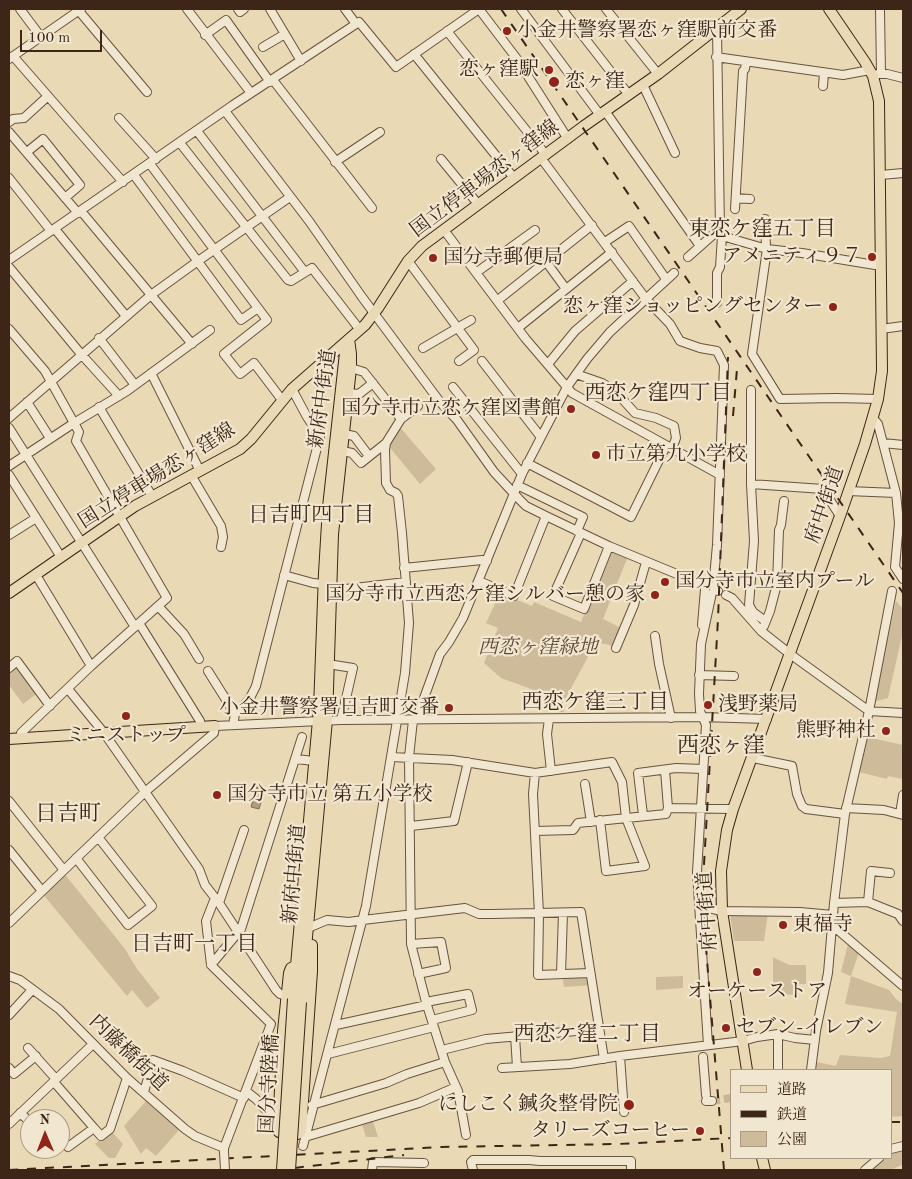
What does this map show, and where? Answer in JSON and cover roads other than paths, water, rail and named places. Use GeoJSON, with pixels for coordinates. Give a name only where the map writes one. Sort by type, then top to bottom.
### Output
{"type":"FeatureCollection","features":[{"type":"Feature","properties":{"kind":"main road","name":"国立停車場恋ヶ窪線"},"geometry":{"type":"LineString","coordinates":[[9,593],[152,496],[240,449],[251,439],[292,388],[360,330],[374,313],[408,261],[422,246],[603,113],[643,86],[741,9]]}},
{"type":"Feature","properties":{"kind":"main road","name":"府中街道"},"geometry":{"type":"LineString","coordinates":[[748,1069],[722,910],[723,854],[733,809],[840,516],[873,418],[878,400],[882,359],[881,175],[879,101],[875,73],[829,9]]}},
{"type":"Feature","properties":{"kind":"main road","name":"新府中街道"},"geometry":{"type":"LineString","coordinates":[[307,846],[316,804],[322,727],[319,705],[320,669],[348,393],[351,354],[349,339]]}},
{"type":"Feature","properties":{"kind":"main road","name":"新府中街道"},"geometry":{"type":"LineString","coordinates":[[294,999],[307,846],[319,759],[322,720],[328,694],[332,470],[345,353],[349,339]]}},
{"type":"Feature","properties":{"kind":"main road"},"geometry":{"type":"LineString","coordinates":[[339,474],[345,467],[349,429],[345,420]]}},
{"type":"Feature","properties":{"kind":"main road"},"geometry":{"type":"LineString","coordinates":[[328,694],[333,688],[334,665],[330,585]]}},
{"type":"Feature","properties":{"kind":"main road"},"geometry":{"type":"LineString","coordinates":[[9,739],[215,726]]}},
{"type":"Feature","properties":{"kind":"main road","name":"新府中街道"},"geometry":{"type":"LineString","coordinates":[[294,999],[308,928],[320,799],[319,759]]}},
{"type":"Feature","properties":{"kind":"main road"},"geometry":{"type":"LineString","coordinates":[[294,999],[283,1031],[278,1129],[279,1132],[300,1133],[312,971],[312,935],[308,928]]}},
{"type":"Feature","properties":{"kind":"main road","name":"国分寺陸橋"},"geometry":{"type":"LineString","coordinates":[[282,1170],[294,999]]}},
{"type":"Feature","properties":{"kind":"main road","name":"国分寺陸橋"},"geometry":{"type":"LineString","coordinates":[[290,1170],[294,999]]}},
{"type":"Feature","properties":{"kind":"street"},"geometry":{"type":"LineString","coordinates":[[20,9],[41,37]]}},
{"type":"Feature","properties":{"kind":"street"},"geometry":{"type":"LineString","coordinates":[[186,9],[252,93]]}},
{"type":"Feature","properties":{"kind":"street"},"geometry":{"type":"LineString","coordinates":[[238,9],[240,12],[244,9]]}},
{"type":"Feature","properties":{"kind":"street"},"geometry":{"type":"LineString","coordinates":[[270,9],[301,61]]}},
{"type":"Feature","properties":{"kind":"street"},"geometry":{"type":"LineString","coordinates":[[344,9],[356,24]]}},
{"type":"Feature","properties":{"kind":"street"},"geometry":{"type":"LineString","coordinates":[[9,260],[225,111],[359,22],[396,66],[479,9],[518,59],[568,139]]}},
{"type":"Feature","properties":{"kind":"street"},"geometry":{"type":"LineString","coordinates":[[521,9],[603,113],[700,246]]}},
{"type":"Feature","properties":{"kind":"street"},"geometry":{"type":"LineString","coordinates":[[562,9],[629,95]]}},
{"type":"Feature","properties":{"kind":"street"},"geometry":{"type":"LineString","coordinates":[[606,9],[658,74]]}},
{"type":"Feature","properties":{"kind":"street"},"geometry":{"type":"LineString","coordinates":[[875,73],[880,9]]}},
{"type":"Feature","properties":{"kind":"street"},"geometry":{"type":"LineString","coordinates":[[123,182],[48,96],[10,57],[80,10],[147,92]]}},
{"type":"Feature","properties":{"kind":"street"},"geometry":{"type":"LineString","coordinates":[[205,35],[226,20],[372,208]]}},
{"type":"Feature","properties":{"kind":"street"},"geometry":{"type":"LineString","coordinates":[[716,303],[721,234],[716,58],[717,28]]}},
{"type":"Feature","properties":{"kind":"street"},"geometry":{"type":"LineString","coordinates":[[447,31],[544,157],[646,299],[670,324],[680,341],[700,348],[717,351],[724,365],[718,518],[712,590],[702,620],[700,675],[700,711],[706,724],[697,872],[708,1045]]}},
{"type":"Feature","properties":{"kind":"street"},"geometry":{"type":"LineString","coordinates":[[263,47],[285,34]]}},
{"type":"Feature","properties":{"kind":"street"},"geometry":{"type":"LineString","coordinates":[[414,54],[514,178]]}},
{"type":"Feature","properties":{"kind":"street"},"geometry":{"type":"LineString","coordinates":[[716,58],[824,73],[843,75],[875,73],[903,78]]}},
{"type":"Feature","properties":{"kind":"street"},"geometry":{"type":"LineString","coordinates":[[735,209],[743,71],[745,70],[746,62]]}},
{"type":"Feature","properties":{"kind":"street"},"geometry":{"type":"LineString","coordinates":[[823,86],[824,73]]}},
{"type":"Feature","properties":{"kind":"street"},"geometry":{"type":"LineString","coordinates":[[643,86],[675,152]]}},
{"type":"Feature","properties":{"kind":"street"},"geometry":{"type":"LineString","coordinates":[[9,122],[12,119],[24,118],[48,96]]}},
{"type":"Feature","properties":{"kind":"street"},"geometry":{"type":"LineString","coordinates":[[225,111],[440,402],[457,420],[494,472],[513,494],[526,506],[579,532],[712,590]]}},
{"type":"Feature","properties":{"kind":"street"},"geometry":{"type":"LineString","coordinates":[[119,118],[153,161],[267,320],[224,354],[240,374],[254,363],[282,400]]}},
{"type":"Feature","properties":{"kind":"street"},"geometry":{"type":"LineString","coordinates":[[197,131],[304,271]]}},
{"type":"Feature","properties":{"kind":"street"},"geometry":{"type":"LineString","coordinates":[[9,132],[192,344]]}},
{"type":"Feature","properties":{"kind":"street"},"geometry":{"type":"LineString","coordinates":[[335,162],[380,132]]}},
{"type":"Feature","properties":{"kind":"street"},"geometry":{"type":"LineString","coordinates":[[27,152],[43,139],[80,185],[65,198]]}},
{"type":"Feature","properties":{"kind":"street"},"geometry":{"type":"LineString","coordinates":[[180,142],[288,280],[312,268],[360,330]]}},
{"type":"Feature","properties":{"kind":"street"},"geometry":{"type":"LineString","coordinates":[[442,158],[478,204]]}},
{"type":"Feature","properties":{"kind":"street"},"geometry":{"type":"LineString","coordinates":[[881,175],[903,174]]}},
{"type":"Feature","properties":{"kind":"street"},"geometry":{"type":"LineString","coordinates":[[134,175],[241,320],[258,308]]}},
{"type":"Feature","properties":{"kind":"street"},"geometry":{"type":"LineString","coordinates":[[9,178],[126,316]]}},
{"type":"Feature","properties":{"kind":"street"},"geometry":{"type":"LineString","coordinates":[[9,418],[151,295],[290,197]]}},
{"type":"Feature","properties":{"kind":"street"},"geometry":{"type":"LineString","coordinates":[[736,198],[750,200]]}},
{"type":"Feature","properties":{"kind":"street"},"geometry":{"type":"LineString","coordinates":[[765,219],[767,249],[752,354],[780,399],[836,398],[878,400]]}},
{"type":"Feature","properties":{"kind":"street"},"geometry":{"type":"LineString","coordinates":[[498,300],[547,263],[592,225]]}},
{"type":"Feature","properties":{"kind":"street"},"geometry":{"type":"LineString","coordinates":[[605,242],[629,226],[666,280]]}},
{"type":"Feature","properties":{"kind":"street"},"geometry":{"type":"LineString","coordinates":[[444,230],[518,328],[572,393],[720,475]]}},
{"type":"Feature","properties":{"kind":"street"},"geometry":{"type":"LineString","coordinates":[[477,272],[535,230]]}},
{"type":"Feature","properties":{"kind":"street"},"geometry":{"type":"LineString","coordinates":[[688,257],[714,234],[721,234],[767,249],[882,266]]}},
{"type":"Feature","properties":{"kind":"street"},"geometry":{"type":"LineString","coordinates":[[518,328],[612,252]]}},
{"type":"Feature","properties":{"kind":"street"},"geometry":{"type":"LineString","coordinates":[[408,261],[474,350],[459,361]]}},
{"type":"Feature","properties":{"kind":"street"},"geometry":{"type":"LineString","coordinates":[[547,263],[566,289]]}},
{"type":"Feature","properties":{"kind":"street"},"geometry":{"type":"LineString","coordinates":[[9,268],[119,396]]}},
{"type":"Feature","properties":{"kind":"street"},"geometry":{"type":"LineString","coordinates":[[466,1136],[456,1087],[426,1004],[411,944],[410,757],[414,720],[440,654],[450,642],[463,618],[527,463],[567,387],[610,332],[674,273]]}},
{"type":"Feature","properties":{"kind":"street"},"geometry":{"type":"LineString","coordinates":[[548,364],[576,331],[633,281]]}},
{"type":"Feature","properties":{"kind":"street"},"geometry":{"type":"LineString","coordinates":[[423,348],[471,320]]}},
{"type":"Feature","properties":{"kind":"street"},"geometry":{"type":"LineString","coordinates":[[882,329],[903,326]]}},
{"type":"Feature","properties":{"kind":"street"},"geometry":{"type":"LineString","coordinates":[[9,329],[38,362],[50,381],[80,433],[76,442],[168,598],[21,733],[21,738]]}},
{"type":"Feature","properties":{"kind":"street"},"geometry":{"type":"LineString","coordinates":[[9,466],[50,438],[119,396],[210,330]]}},
{"type":"Feature","properties":{"kind":"street"},"geometry":{"type":"LineString","coordinates":[[100,338],[135,385]]}},
{"type":"Feature","properties":{"kind":"street"},"geometry":{"type":"LineString","coordinates":[[482,361],[540,436]]}},
{"type":"Feature","properties":{"kind":"street"},"geometry":{"type":"LineString","coordinates":[[350,368],[362,370],[401,419]]}},
{"type":"Feature","properties":{"kind":"street"},"geometry":{"type":"LineString","coordinates":[[151,374],[221,526],[221,547]]}},
{"type":"Feature","properties":{"kind":"street"},"geometry":{"type":"LineString","coordinates":[[527,463],[631,517],[676,438],[674,426],[656,418],[635,413],[615,390],[602,383],[576,374]]}},
{"type":"Feature","properties":{"kind":"street"},"geometry":{"type":"LineString","coordinates":[[348,393],[359,394],[373,382]]}},
{"type":"Feature","properties":{"kind":"street"},"geometry":{"type":"LineString","coordinates":[[452,387],[522,474]]}},
{"type":"Feature","properties":{"kind":"street"},"geometry":{"type":"LineString","coordinates":[[234,714],[249,700],[256,686],[320,436],[307,417],[292,388]]}},
{"type":"Feature","properties":{"kind":"street"},"geometry":{"type":"LineString","coordinates":[[751,390],[751,484],[754,541],[749,606],[753,612],[766,621]]}},
{"type":"Feature","properties":{"kind":"street"},"geometry":{"type":"LineString","coordinates":[[27,402],[50,438]]}},
{"type":"Feature","properties":{"kind":"street"},"geometry":{"type":"LineString","coordinates":[[346,452],[352,453],[361,463],[386,443],[401,419],[418,406]]}},
{"type":"Feature","properties":{"kind":"street"},"geometry":{"type":"LineString","coordinates":[[100,407],[152,496]]}},
{"type":"Feature","properties":{"kind":"street"},"geometry":{"type":"LineString","coordinates":[[457,420],[469,409]]}},
{"type":"Feature","properties":{"kind":"street"},"geometry":{"type":"LineString","coordinates":[[873,418],[878,424],[896,493],[899,523],[895,567],[903,579]]}},
{"type":"Feature","properties":{"kind":"street"},"geometry":{"type":"LineString","coordinates":[[9,428],[82,543],[200,721],[201,727]]}},
{"type":"Feature","properties":{"kind":"street"},"geometry":{"type":"LineString","coordinates":[[348,435],[354,436],[369,456]]}},
{"type":"Feature","properties":{"kind":"street"},"geometry":{"type":"LineString","coordinates":[[302,1146],[363,920],[408,652],[406,582],[398,496],[388,487],[384,455],[386,443]]}},
{"type":"Feature","properties":{"kind":"street"},"geometry":{"type":"LineString","coordinates":[[883,443],[903,444]]}},
{"type":"Feature","properties":{"kind":"street"},"geometry":{"type":"LineString","coordinates":[[9,476],[61,557]]}},
{"type":"Feature","properties":{"kind":"street"},"geometry":{"type":"LineString","coordinates":[[751,484],[823,489],[840,516]]}},
{"type":"Feature","properties":{"kind":"street"},"geometry":{"type":"LineString","coordinates":[[517,485],[583,517],[579,532],[553,596],[584,609],[609,546]]}},
{"type":"Feature","properties":{"kind":"street"},"geometry":{"type":"LineString","coordinates":[[848,491],[896,493]]}},
{"type":"Feature","properties":{"kind":"street"},"geometry":{"type":"LineString","coordinates":[[761,631],[770,611],[777,584],[779,530],[784,500]]}},
{"type":"Feature","properties":{"kind":"street"},"geometry":{"type":"LineString","coordinates":[[479,581],[514,596],[546,516]]}},
{"type":"Feature","properties":{"kind":"street"},"geometry":{"type":"LineString","coordinates":[[9,535],[36,518]]}},
{"type":"Feature","properties":{"kind":"street"},"geometry":{"type":"LineString","coordinates":[[712,590],[708,579],[715,522],[718,518]]}},
{"type":"Feature","properties":{"kind":"street"},"geometry":{"type":"LineString","coordinates":[[404,568],[487,561]]}},
{"type":"Feature","properties":{"kind":"street"},"geometry":{"type":"LineString","coordinates":[[616,648],[649,563]]}},
{"type":"Feature","properties":{"kind":"street"},"geometry":{"type":"LineString","coordinates":[[36,574],[92,666]]}},
{"type":"Feature","properties":{"kind":"street"},"geometry":{"type":"LineString","coordinates":[[284,575],[312,583],[330,585],[406,582]]}},
{"type":"Feature","properties":{"kind":"street"},"geometry":{"type":"LineString","coordinates":[[811,1069],[828,972],[832,916],[846,811],[869,710],[892,591]]}},
{"type":"Feature","properties":{"kind":"street"},"geometry":{"type":"LineString","coordinates":[[726,595],[732,598],[761,631],[869,710],[903,713]]}},
{"type":"Feature","properties":{"kind":"street"},"geometry":{"type":"LineString","coordinates":[[158,606],[184,634],[199,659]]}},
{"type":"Feature","properties":{"kind":"street"},"geometry":{"type":"LineString","coordinates":[[655,636],[671,718]]}},
{"type":"Feature","properties":{"kind":"street"},"geometry":{"type":"LineString","coordinates":[[9,668],[17,661],[50,706]]}},
{"type":"Feature","properties":{"kind":"street"},"geometry":{"type":"LineString","coordinates":[[334,665],[353,668],[341,720]]}},
{"type":"Feature","properties":{"kind":"street"},"geometry":{"type":"LineString","coordinates":[[208,671],[234,714],[233,725]]}},
{"type":"Feature","properties":{"kind":"street"},"geometry":{"type":"LineString","coordinates":[[700,675],[734,676]]}},
{"type":"Feature","properties":{"kind":"street"},"geometry":{"type":"LineString","coordinates":[[68,689],[104,734],[199,868],[205,886],[217,900],[276,990],[280,994],[294,999]]}},
{"type":"Feature","properties":{"kind":"street"},"geometry":{"type":"LineString","coordinates":[[9,923],[145,792],[214,733],[215,726],[322,720],[767,718]]}},
{"type":"Feature","properties":{"kind":"street"},"geometry":{"type":"LineString","coordinates":[[549,719],[547,734],[551,771]]}},
{"type":"Feature","properties":{"kind":"street"},"geometry":{"type":"LineString","coordinates":[[211,965],[242,929],[302,737]]}},
{"type":"Feature","properties":{"kind":"street"},"geometry":{"type":"LineString","coordinates":[[390,757],[468,762],[535,773],[612,762],[622,782],[626,818],[645,866],[606,871],[600,820]]}},
{"type":"Feature","properties":{"kind":"street"},"geometry":{"type":"LineString","coordinates":[[296,758],[319,759]]}},
{"type":"Feature","properties":{"kind":"street"},"geometry":{"type":"LineString","coordinates":[[753,758],[792,766],[797,794],[802,806],[806,809],[884,810],[902,815],[903,795]]}},
{"type":"Feature","properties":{"kind":"street"},"geometry":{"type":"LineString","coordinates":[[411,826],[454,821],[468,762]]}},
{"type":"Feature","properties":{"kind":"street"},"geometry":{"type":"LineString","coordinates":[[643,815],[638,773],[676,768],[703,769]]}},
{"type":"Feature","properties":{"kind":"street"},"geometry":{"type":"LineString","coordinates":[[536,831],[573,830],[578,823],[666,814],[668,808],[665,770]]}},
{"type":"Feature","properties":{"kind":"street"},"geometry":{"type":"LineString","coordinates":[[535,773],[533,794],[539,914],[538,975],[590,973]]}},
{"type":"Feature","properties":{"kind":"street"},"geometry":{"type":"LineString","coordinates":[[585,784],[590,822]]}},
{"type":"Feature","properties":{"kind":"street"},"geometry":{"type":"LineString","coordinates":[[9,801],[64,869]]}},
{"type":"Feature","properties":{"kind":"street"},"geometry":{"type":"LineString","coordinates":[[668,808],[733,809]]}},
{"type":"Feature","properties":{"kind":"street"},"geometry":{"type":"LineString","coordinates":[[225,1170],[224,1150],[272,1024],[211,965],[206,921],[217,900],[244,830]]}},
{"type":"Feature","properties":{"kind":"street"},"geometry":{"type":"LineString","coordinates":[[76,858],[128,925],[152,906],[98,837]]}},
{"type":"Feature","properties":{"kind":"street"},"geometry":{"type":"LineString","coordinates":[[9,850],[42,891]]}},
{"type":"Feature","properties":{"kind":"street"},"geometry":{"type":"LineString","coordinates":[[868,902],[871,871],[890,872]]}},
{"type":"Feature","properties":{"kind":"street"},"geometry":{"type":"LineString","coordinates":[[834,903],[868,902],[898,914],[903,921]]}},
{"type":"Feature","properties":{"kind":"street"},"geometry":{"type":"LineString","coordinates":[[699,906],[722,910],[800,912],[832,916]]}},
{"type":"Feature","properties":{"kind":"street"},"geometry":{"type":"LineString","coordinates":[[308,928],[327,920],[349,922],[464,908],[479,914],[581,912],[604,1059]]}},
{"type":"Feature","properties":{"kind":"street"},"geometry":{"type":"LineString","coordinates":[[561,974],[563,913]]}},
{"type":"Feature","properties":{"kind":"street"},"geometry":{"type":"LineString","coordinates":[[832,926],[903,986]]}},
{"type":"Feature","properties":{"kind":"street"},"geometry":{"type":"LineString","coordinates":[[411,944],[441,942],[446,968],[418,974]]}},
{"type":"Feature","properties":{"kind":"street","name":"内藤橋街道"},"geometry":{"type":"LineString","coordinates":[[9,976],[20,980],[59,1009],[128,1078],[185,1129],[224,1150]]}},
{"type":"Feature","properties":{"kind":"street"},"geometry":{"type":"LineString","coordinates":[[9,1015],[32,990]]}},
{"type":"Feature","properties":{"kind":"street"},"geometry":{"type":"LineString","coordinates":[[328,1054],[472,1010],[468,994],[336,1025]]}},
{"type":"Feature","properties":{"kind":"street"},"geometry":{"type":"LineString","coordinates":[[442,1050],[486,1039],[599,1029]]}},
{"type":"Feature","properties":{"kind":"street"},"geometry":{"type":"LineString","coordinates":[[270,1032],[274,1030],[283,1031]]}},
{"type":"Feature","properties":{"kind":"street"},"geometry":{"type":"LineString","coordinates":[[778,1034],[778,1069]]}},
{"type":"Feature","properties":{"kind":"street"},"geometry":{"type":"LineString","coordinates":[[502,1068],[570,1064],[743,1041],[778,1034],[815,1040]]}},
{"type":"Feature","properties":{"kind":"street"},"geometry":{"type":"LineString","coordinates":[[514,1036],[517,1067]]}},
{"type":"Feature","properties":{"kind":"street"},"geometry":{"type":"LineString","coordinates":[[24,1109],[93,1044]]}},
{"type":"Feature","properties":{"kind":"street"},"geometry":{"type":"LineString","coordinates":[[28,1048],[101,1136],[110,1128],[128,1078]]}},
{"type":"Feature","properties":{"kind":"street"},"geometry":{"type":"LineString","coordinates":[[676,1049],[678,1053],[694,1052],[703,1059],[708,1099]]}},
{"type":"Feature","properties":{"kind":"street"},"geometry":{"type":"LineString","coordinates":[[9,1068],[14,1074],[36,1056]]}},
{"type":"Feature","properties":{"kind":"street"},"geometry":{"type":"LineString","coordinates":[[620,1056],[624,1112]]}},
{"type":"Feature","properties":{"kind":"street"},"geometry":{"type":"LineString","coordinates":[[144,1092],[153,1060],[256,1099],[273,1118],[278,1118]]}},
{"type":"Feature","properties":{"kind":"street"},"geometry":{"type":"LineString","coordinates":[[303,1105],[314,1105],[446,1062]]}},
{"type":"Feature","properties":{"kind":"street"},"geometry":{"type":"LineString","coordinates":[[305,1137],[420,1103],[456,1087]]}},
{"type":"Feature","properties":{"kind":"street"},"geometry":{"type":"LineString","coordinates":[[9,1124],[20,1113]]}},
{"type":"Feature","properties":{"kind":"street"},"geometry":{"type":"LineString","coordinates":[[70,1146],[94,1128]]}},
{"type":"Feature","properties":{"kind":"street"},"geometry":{"type":"LineString","coordinates":[[865,1170],[878,1159]]}},
{"type":"Feature","properties":{"kind":"street"},"geometry":{"type":"LineString","coordinates":[[473,1170],[471,1162],[473,1160],[571,1161],[604,1166],[631,1161],[631,1170]]}},
{"type":"Feature","properties":{"kind":"street"},"geometry":{"type":"LineString","coordinates":[[540,1161],[541,1170]]}},
{"type":"Feature","properties":{"kind":"street"},"geometry":{"type":"LineString","coordinates":[[571,1161],[572,1170]]}},
{"type":"Feature","properties":{"kind":"street"},"geometry":{"type":"LineString","coordinates":[[372,1170],[373,1162],[404,1167],[424,1163]]}},
{"type":"Feature","properties":{"kind":"tunnel"},"geometry":{"type":"LineString","coordinates":[[712,1101],[730,1098]]}},
{"type":"Feature","properties":{"kind":"railway"},"geometry":{"type":"LineString","coordinates":[[501,9],[903,593]]}},
{"type":"Feature","properties":{"kind":"railway"},"geometry":{"type":"LineString","coordinates":[[724,1170],[704,923],[703,882],[718,619],[728,357]]}},
{"type":"Feature","properties":{"kind":"railway"},"geometry":{"type":"LineString","coordinates":[[733,416],[737,369]]}},
{"type":"Feature","properties":{"kind":"railway"},"geometry":{"type":"LineString","coordinates":[[892,1122],[903,1122]]}},
{"type":"Feature","properties":{"kind":"railway"},"geometry":{"type":"LineString","coordinates":[[9,1170],[442,1147],[618,1144],[730,1138]]}},
{"type":"Feature","properties":{"kind":"railway"},"geometry":{"type":"LineString","coordinates":[[277,1170],[404,1155]]}},
{"type":"Feature","properties":{"kind":"place","name":"小金井警察署恋ヶ窪駅前交番"},"geometry":{"type":"Point","coordinates":[507,31]}},
{"type":"Feature","properties":{"kind":"place","name":"恋ヶ窪駅"},"geometry":{"type":"Point","coordinates":[549,70]}},
{"type":"Feature","properties":{"kind":"place","name":"恋ヶ窪"},"geometry":{"type":"Point","coordinates":[554,82]}},
{"type":"Feature","properties":{"kind":"place","name":"アメニティ９７"},"geometry":{"type":"Point","coordinates":[872,257]}},
{"type":"Feature","properties":{"kind":"place","name":"国分寺郵便局"},"geometry":{"type":"Point","coordinates":[433,258]}},
{"type":"Feature","properties":{"kind":"place","name":"恋ヶ窪ショッピングセンター"},"geometry":{"type":"Point","coordinates":[833,307]}},
{"type":"Feature","properties":{"kind":"place","name":"国分寺市立恋ケ窪図書館"},"geometry":{"type":"Point","coordinates":[571,409]}},
{"type":"Feature","properties":{"kind":"place","name":"市立第九小学校"},"geometry":{"type":"Point","coordinates":[596,455]}},
{"type":"Feature","properties":{"kind":"place","name":"国分寺市立室内プール"},"geometry":{"type":"Point","coordinates":[665,582]}},
{"type":"Feature","properties":{"kind":"place","name":"国分寺市立西恋ケ窪シルバー憩の家"},"geometry":{"type":"Point","coordinates":[655,595]}},
{"type":"Feature","properties":{"kind":"place","name":"浅野薬局"},"geometry":{"type":"Point","coordinates":[708,705]}},
{"type":"Feature","properties":{"kind":"place","name":"小金井警察署日吉町交番"},"geometry":{"type":"Point","coordinates":[449,708]}},
{"type":"Feature","properties":{"kind":"place","name":"ミニストップ"},"geometry":{"type":"Point","coordinates":[126,716]}},
{"type":"Feature","properties":{"kind":"place","name":"熊野神社"},"geometry":{"type":"Point","coordinates":[886,731]}},
{"type":"Feature","properties":{"kind":"place","name":"国分寺市立 第五小学校"},"geometry":{"type":"Point","coordinates":[217,795]}},
{"type":"Feature","properties":{"kind":"place","name":"東福寺"},"geometry":{"type":"Point","coordinates":[783,925]}},
{"type":"Feature","properties":{"kind":"place","name":"オーケーストア"},"geometry":{"type":"Point","coordinates":[757,972]}},
{"type":"Feature","properties":{"kind":"place","name":"セブン-イレブン"},"geometry":{"type":"Point","coordinates":[726,1028]}},
{"type":"Feature","properties":{"kind":"place","name":"にしこく鍼灸整骨院"},"geometry":{"type":"Point","coordinates":[629,1105]}},
{"type":"Feature","properties":{"kind":"place","name":"タリーズコーヒー"},"geometry":{"type":"Point","coordinates":[700,1131]}},
{"type":"Feature","properties":{"kind":"district","name":"東恋ケ窪五丁目"},"geometry":{"type":"Point","coordinates":[762,229]}},
{"type":"Feature","properties":{"kind":"district","name":"西恋ケ窪四丁目"},"geometry":{"type":"Point","coordinates":[658,393]}},
{"type":"Feature","properties":{"kind":"district","name":"日吉町四丁目"},"geometry":{"type":"Point","coordinates":[311,515]}},
{"type":"Feature","properties":{"kind":"district","name":"西恋ケ窪三丁目"},"geometry":{"type":"Point","coordinates":[595,702]}},
{"type":"Feature","properties":{"kind":"district","name":"西恋ヶ窪"},"geometry":{"type":"Point","coordinates":[721,746]}},
{"type":"Feature","properties":{"kind":"district","name":"日吉町"},"geometry":{"type":"Point","coordinates":[68,814]}},
{"type":"Feature","properties":{"kind":"district","name":"日吉町一丁目"},"geometry":{"type":"Point","coordinates":[194,944]}},
{"type":"Feature","properties":{"kind":"district","name":"西恋ケ窪二丁目"},"geometry":{"type":"Point","coordinates":[587,1034]}},
{"type":"Feature","properties":{"kind":"park label","name":"西恋ヶ窪緑地"},"geometry":{"type":"Point","coordinates":[538,648]}}]}
